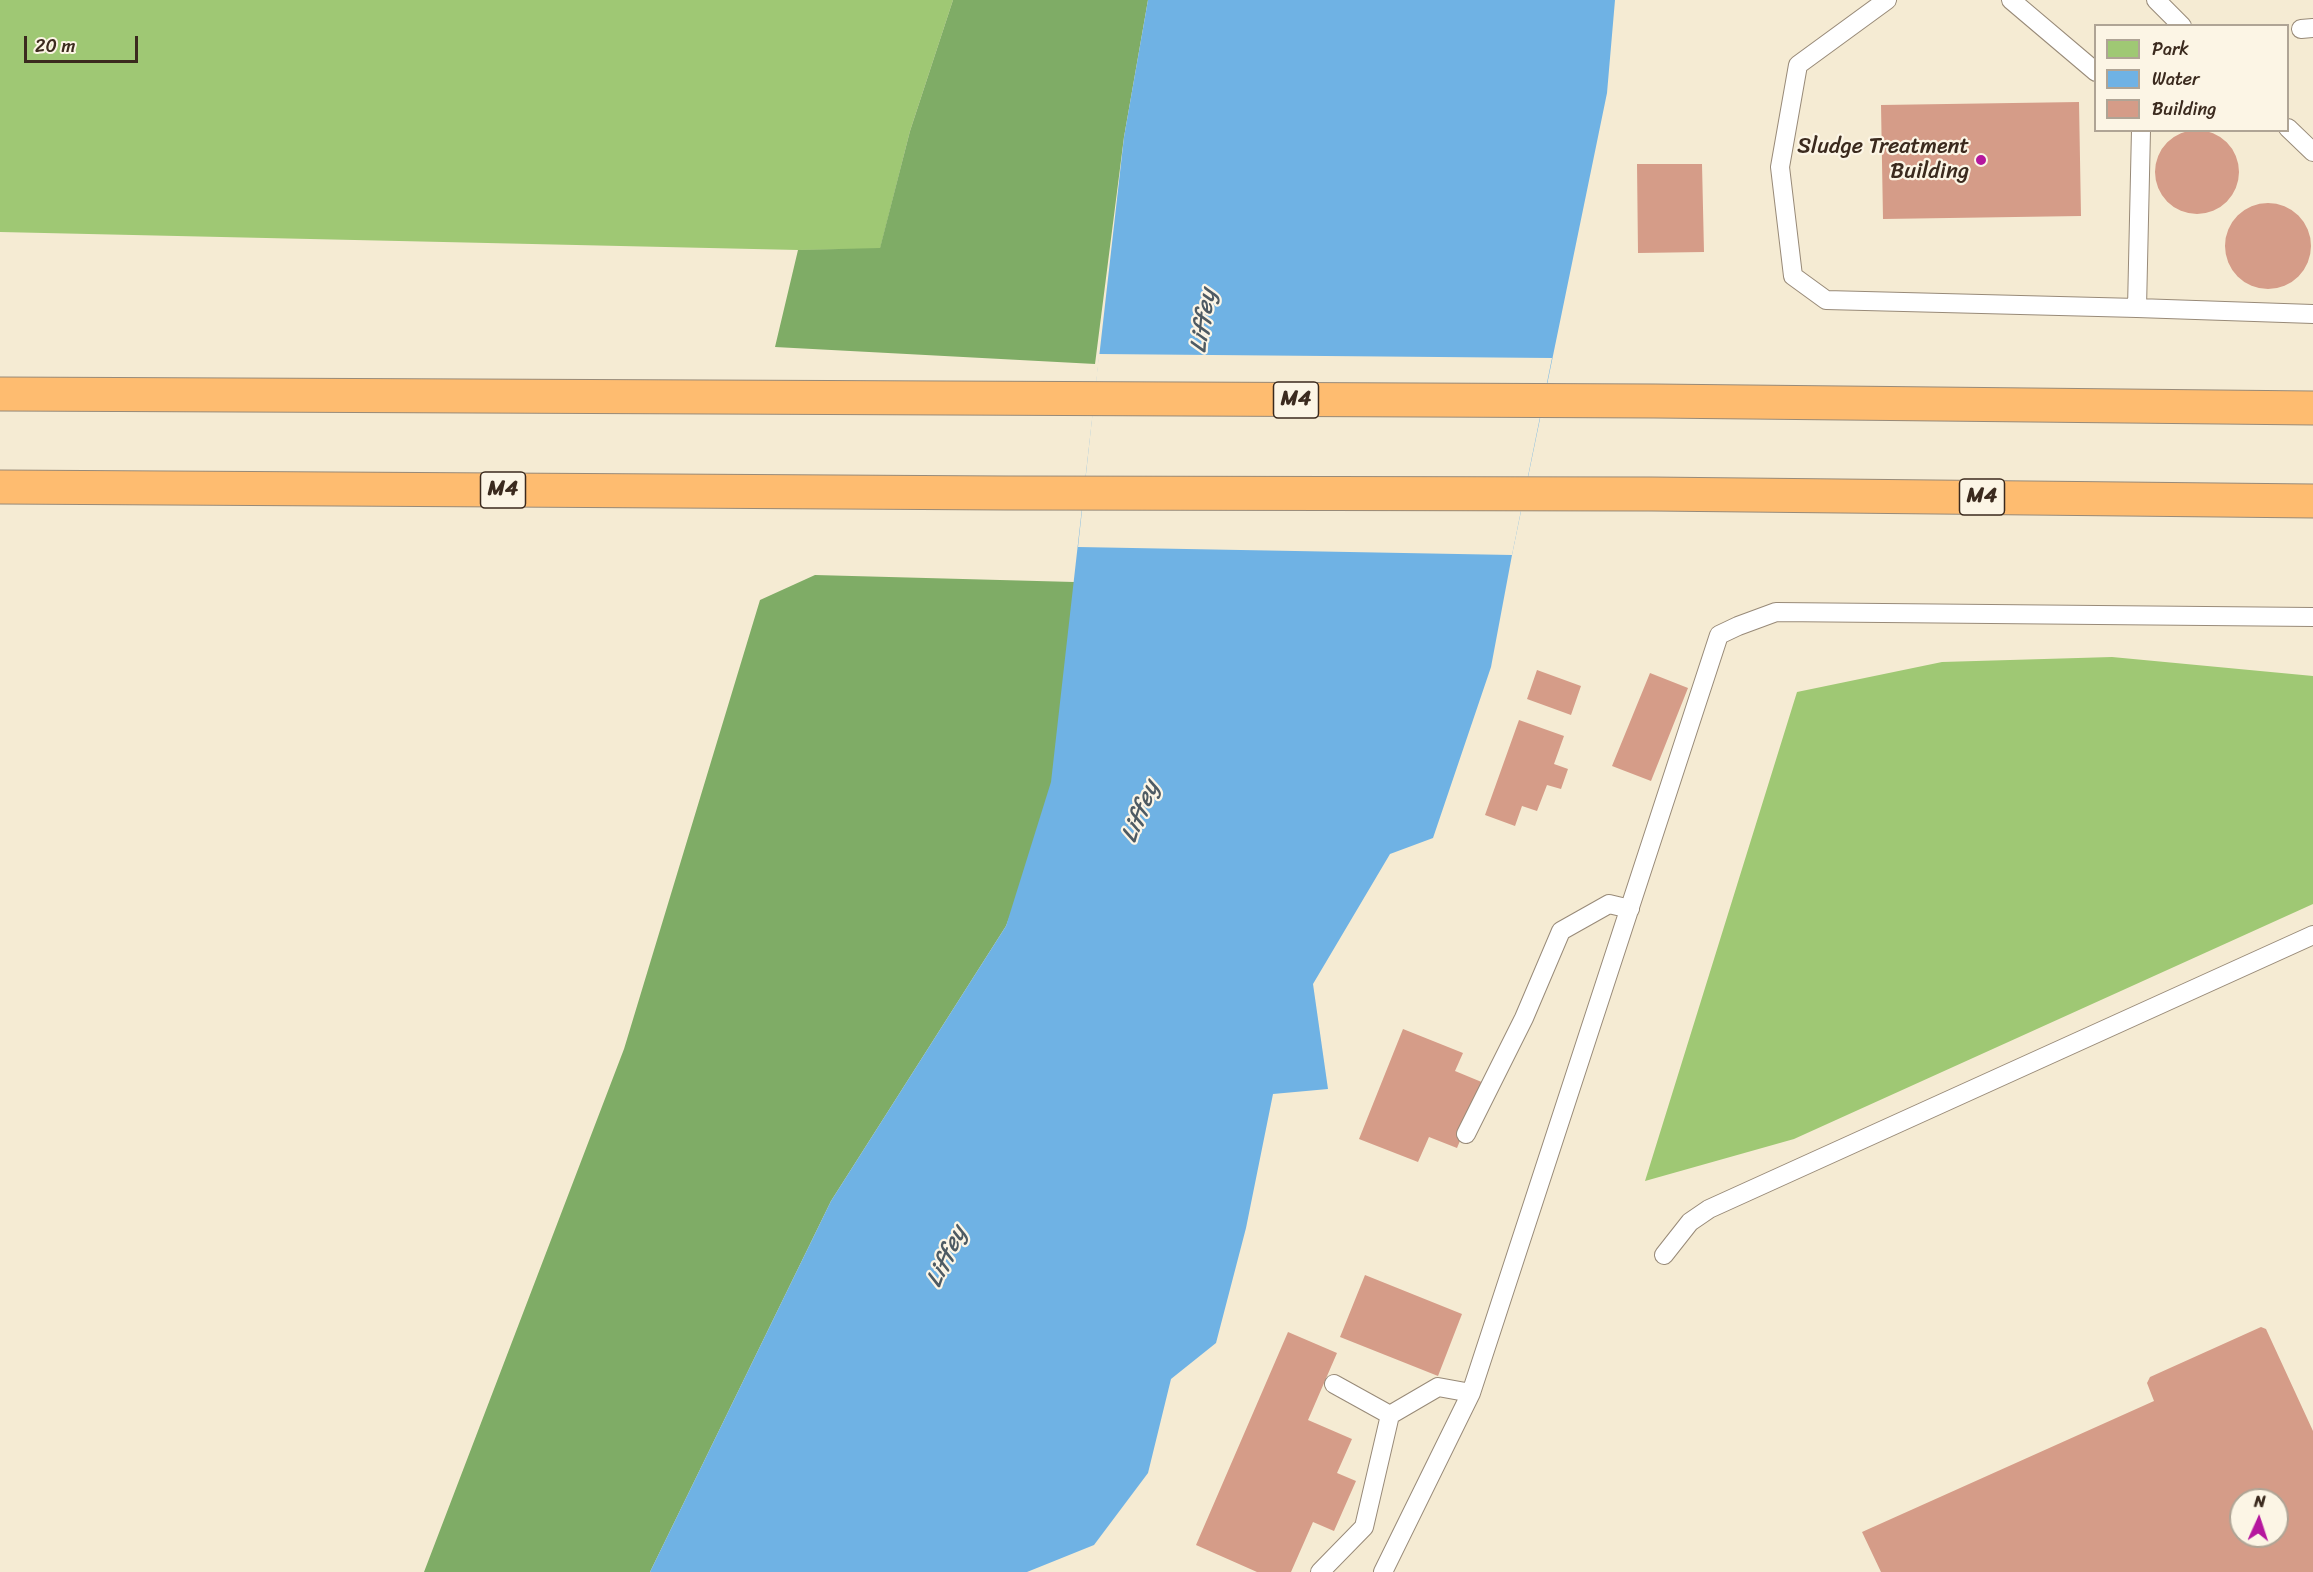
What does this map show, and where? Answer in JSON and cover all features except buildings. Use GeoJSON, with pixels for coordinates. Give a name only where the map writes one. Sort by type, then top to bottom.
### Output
{"type":"FeatureCollection","features":[{"type":"Feature","properties":{"kind":"highway","name":"M4"},"geometry":{"type":"LineString","coordinates":[[0,394],[1655,401],[2313,408]]}},
{"type":"Feature","properties":{"kind":"highway","name":"M4"},"geometry":{"type":"LineString","coordinates":[[0,487],[1652,494],[2313,501]]}},
{"type":"Feature","properties":{"kind":"lane"},"geometry":{"type":"LineString","coordinates":[[1887,0],[1798,65],[1780,167],[1793,276],[1826,300],[2313,314]]}},
{"type":"Feature","properties":{"kind":"lane"},"geometry":{"type":"LineString","coordinates":[[2011,0],[2094,70]]}},
{"type":"Feature","properties":{"kind":"lane"},"geometry":{"type":"LineString","coordinates":[[2156,0],[2180,24]]}},
{"type":"Feature","properties":{"kind":"lane"},"geometry":{"type":"LineString","coordinates":[[2289,129],[2313,152]]}},
{"type":"Feature","properties":{"kind":"lane"},"geometry":{"type":"LineString","coordinates":[[2137,308],[2141,132]]}},
{"type":"Feature","properties":{"kind":"lane"},"geometry":{"type":"LineString","coordinates":[[1383,1572],[1472,1393],[1719,635],[1776,612],[2313,617]]}},
{"type":"Feature","properties":{"kind":"lane"},"geometry":{"type":"LineString","coordinates":[[1466,1134],[1524,1018],[1561,931],[1609,904],[1630,909]]}},
{"type":"Feature","properties":{"kind":"lane"},"geometry":{"type":"LineString","coordinates":[[1664,1255],[1679,1233],[1709,1209],[2313,935]]}},
{"type":"Feature","properties":{"kind":"lane"},"geometry":{"type":"LineString","coordinates":[[1334,1384],[1390,1415]]}},
{"type":"Feature","properties":{"kind":"lane"},"geometry":{"type":"LineString","coordinates":[[1320,1572],[1364,1527],[1390,1415],[1438,1387],[1472,1393]]}},
{"type":"Feature","properties":{"kind":"green space"},"geometry":{"type":"Polygon","coordinates":[[[0,0],[953,0],[910,131],[880,249],[798,250],[0,232],[0,0]]]}},
{"type":"Feature","properties":{"kind":"green space"},"geometry":{"type":"Polygon","coordinates":[[[953,0],[1148,0],[1124,137],[1095,364],[775,347],[798,250],[880,248],[910,131],[953,0]]]}},
{"type":"Feature","properties":{"kind":"green space"},"geometry":{"type":"Polygon","coordinates":[[[815,575],[1074,582],[1071,757],[1006,926],[831,1201],[650,1572],[424,1572],[624,1049],[760,600],[815,575]]]}},
{"type":"Feature","properties":{"kind":"green space"},"geometry":{"type":"Polygon","coordinates":[[[2112,657],[2313,676],[2313,904],[1794,1139],[1645,1181],[1797,692],[1942,662],[2112,657]]]}},
{"type":"Feature","properties":{"kind":"water","name":"Liffey"},"geometry":{"type":"Polygon","coordinates":[[[1148,0],[1615,0],[1607,93],[1491,667],[1433,838],[1390,854],[1313,984],[1328,1089],[1273,1094],[1246,1228],[1216,1343],[1171,1379],[1148,1473],[1094,1545],[1027,1572],[650,1572],[831,1201],[1006,926],[1051,782],[1124,137],[1148,0]]]}},
{"type":"Feature","properties":{"kind":"pier"},"geometry":{"type":"Polygon","coordinates":[[[1099,354],[1552,358],[1512,555],[1078,547],[1099,354]]]}},
{"type":"Feature","properties":{"kind":"place","name":"Sludge Treatment Building"},"geometry":{"type":"Point","coordinates":[1981,160]}}]}
